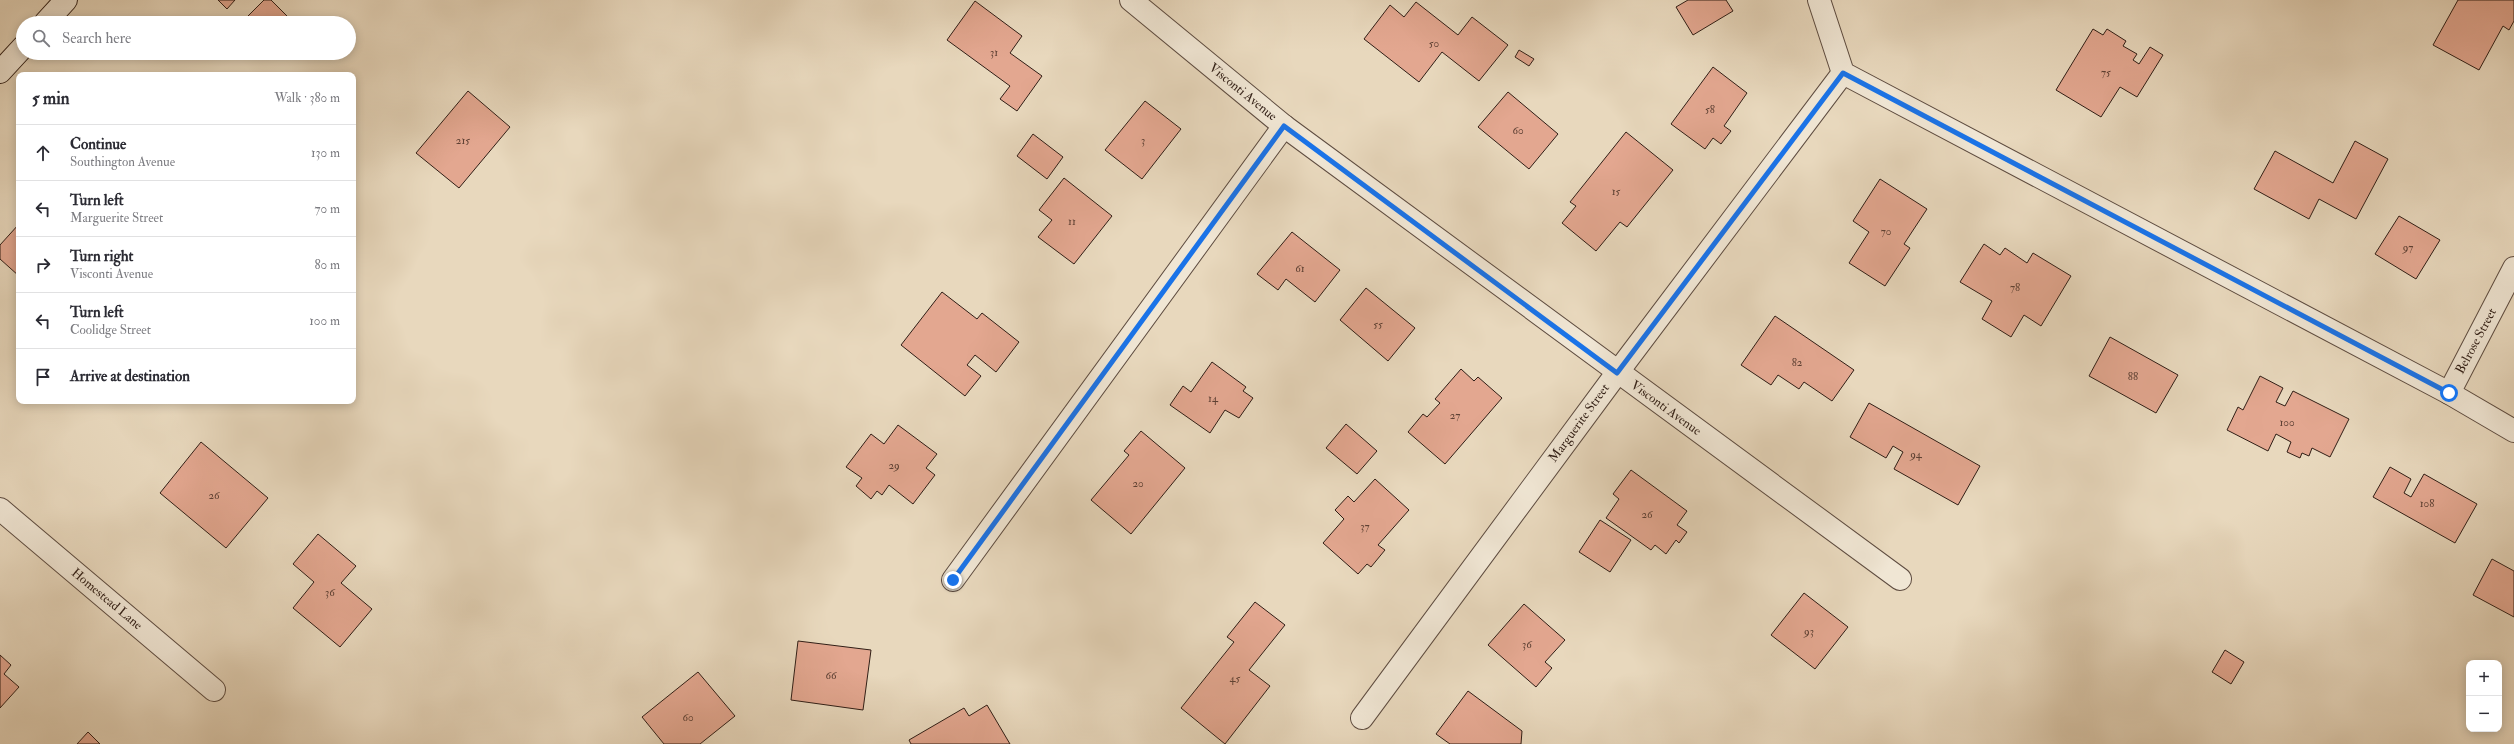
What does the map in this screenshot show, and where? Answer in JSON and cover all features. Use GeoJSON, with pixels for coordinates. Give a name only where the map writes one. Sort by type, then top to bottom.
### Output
{"type":"FeatureCollection","features":[{"type":"Feature","properties":{"kind":"street"},"geometry":{"type":"LineString","coordinates":[[51,16],[66,0]]}},
{"type":"Feature","properties":{"kind":"street","name":"Visconti Avenue"},"geometry":{"type":"LineString","coordinates":[[1130,0],[1284,126],[1617,373],[1900,579]]}},
{"type":"Feature","properties":{"kind":"street"},"geometry":{"type":"LineString","coordinates":[[1819,0],[1843,73],[2449,393],[2514,431]]}},
{"type":"Feature","properties":{"kind":"street"},"geometry":{"type":"LineString","coordinates":[[0,72],[16,55]]}},
{"type":"Feature","properties":{"kind":"street","name":"Marguerite Street"},"geometry":{"type":"LineString","coordinates":[[1362,718],[1617,373],[1843,73]]}},
{"type":"Feature","properties":{"kind":"street"},"geometry":{"type":"LineString","coordinates":[[953,580],[1284,126]]}},
{"type":"Feature","properties":{"kind":"street","name":"Belrose Street"},"geometry":{"type":"LineString","coordinates":[[2449,393],[2514,268]]}},
{"type":"Feature","properties":{"kind":"street","name":"Homestead Lane"},"geometry":{"type":"LineString","coordinates":[[0,509],[214,690]]}},
{"type":"Feature","properties":{"kind":"building"},"geometry":{"type":"Polygon","coordinates":[[[218,0],[235,0],[227,9],[218,0]]]}},
{"type":"Feature","properties":{"kind":"building"},"geometry":{"type":"Polygon","coordinates":[[[264,0],[271,0],[287,16],[248,16],[264,0]]]}},
{"type":"Feature","properties":{"kind":"building"},"geometry":{"type":"Polygon","coordinates":[[[1688,0],[1726,0],[1733,11],[1693,35],[1676,7],[1688,0]]]}},
{"type":"Feature","properties":{"kind":"building"},"geometry":{"type":"Polygon","coordinates":[[[2458,0],[2514,0],[2514,21],[2509,30],[2503,26],[2479,70],[2433,45],[2458,0]]]}},
{"type":"Feature","properties":{"kind":"building"},"geometry":{"type":"Polygon","coordinates":[[[975,1],[1022,36],[1010,53],[1042,76],[1017,111],[1000,99],[1010,86],[947,40],[975,1]]]}},
{"type":"Feature","properties":{"kind":"building"},"geometry":{"type":"Polygon","coordinates":[[[1416,2],[1458,35],[1472,17],[1508,45],[1479,81],[1442,52],[1419,82],[1364,39],[1390,5],[1404,17],[1416,2]]]}},
{"type":"Feature","properties":{"kind":"building"},"geometry":{"type":"Polygon","coordinates":[[[2093,29],[2103,35],[2107,29],[2126,41],[2123,46],[2137,54],[2133,60],[2139,64],[2150,47],[2163,55],[2137,97],[2120,87],[2101,117],[2056,90],[2093,29]]]}},
{"type":"Feature","properties":{"kind":"building"},"geometry":{"type":"Polygon","coordinates":[[[1519,50],[1534,59],[1529,66],[1515,57],[1519,50]]]}},
{"type":"Feature","properties":{"kind":"building"},"geometry":{"type":"Polygon","coordinates":[[[1713,67],[1747,93],[1724,126],[1731,131],[1721,144],[1713,138],[1705,149],[1671,124],[1713,67]]]}},
{"type":"Feature","properties":{"kind":"building"},"geometry":{"type":"Polygon","coordinates":[[[468,91],[510,127],[459,188],[416,153],[468,91]]]}},
{"type":"Feature","properties":{"kind":"building"},"geometry":{"type":"Polygon","coordinates":[[[1508,92],[1558,134],[1529,169],[1478,127],[1508,92]]]}},
{"type":"Feature","properties":{"kind":"building"},"geometry":{"type":"Polygon","coordinates":[[[1145,101],[1181,129],[1142,179],[1105,150],[1145,101]]]}},
{"type":"Feature","properties":{"kind":"building"},"geometry":{"type":"Polygon","coordinates":[[[1626,132],[1673,170],[1627,227],[1620,222],[1596,251],[1562,223],[1576,206],[1570,202],[1626,132]]]}},
{"type":"Feature","properties":{"kind":"building"},"geometry":{"type":"Polygon","coordinates":[[[1033,134],[1063,157],[1047,179],[1017,156],[1033,134]]]}},
{"type":"Feature","properties":{"kind":"building"},"geometry":{"type":"Polygon","coordinates":[[[2355,141],[2388,159],[2356,219],[2319,199],[2309,219],[2254,189],[2275,151],[2333,183],[2355,141]]]}},
{"type":"Feature","properties":{"kind":"building"},"geometry":{"type":"Polygon","coordinates":[[[1064,178],[1112,216],[1074,264],[1038,237],[1052,220],[1039,210],[1064,178]]]}},
{"type":"Feature","properties":{"kind":"building"},"geometry":{"type":"Polygon","coordinates":[[[1880,179],[1927,209],[1904,244],[1910,248],[1885,286],[1849,263],[1869,232],[1853,221],[1880,179]]]}},
{"type":"Feature","properties":{"kind":"building"},"geometry":{"type":"Polygon","coordinates":[[[2399,216],[2440,240],[2416,279],[2375,254],[2399,216]]]}},
{"type":"Feature","properties":{"kind":"building"},"geometry":{"type":"Polygon","coordinates":[[[16,227],[16,273],[0,259],[0,245],[16,227]]]}},
{"type":"Feature","properties":{"kind":"building"},"geometry":{"type":"Polygon","coordinates":[[[1292,232],[1340,270],[1315,302],[1286,279],[1278,290],[1257,274],[1292,232]]]}},
{"type":"Feature","properties":{"kind":"building"},"geometry":{"type":"Polygon","coordinates":[[[1984,244],[2000,255],[2005,248],[2027,263],[2033,253],[2071,276],[2041,326],[2024,315],[2011,337],[1982,319],[1992,301],[1960,282],[1984,244]]]}},
{"type":"Feature","properties":{"kind":"building"},"geometry":{"type":"Polygon","coordinates":[[[1366,288],[1415,328],[1388,361],[1340,320],[1366,288]]]}},
{"type":"Feature","properties":{"kind":"building"},"geometry":{"type":"Polygon","coordinates":[[[942,292],[977,319],[982,313],[1019,342],[996,372],[975,355],[967,365],[981,376],[965,396],[901,345],[942,292]]]}},
{"type":"Feature","properties":{"kind":"building"},"geometry":{"type":"Polygon","coordinates":[[[1775,316],[1854,370],[1832,401],[1804,382],[1799,389],[1778,375],[1771,385],[1741,365],[1775,316]]]}},
{"type":"Feature","properties":{"kind":"building"},"geometry":{"type":"Polygon","coordinates":[[[2110,337],[2178,375],[2156,413],[2089,376],[2110,337]]]}},
{"type":"Feature","properties":{"kind":"building"},"geometry":{"type":"Polygon","coordinates":[[[1212,362],[1246,387],[1243,391],[1253,398],[1239,418],[1225,410],[1210,433],[1170,405],[1183,386],[1191,392],[1212,362]]]}},
{"type":"Feature","properties":{"kind":"building"},"geometry":{"type":"Polygon","coordinates":[[[1461,369],[1474,381],[1478,377],[1502,398],[1445,464],[1408,432],[1423,414],[1427,417],[1440,403],[1435,399],[1461,369]]]}},
{"type":"Feature","properties":{"kind":"building"},"geometry":{"type":"Polygon","coordinates":[[[2260,376],[2283,388],[2276,402],[2285,406],[2293,391],[2349,419],[2330,457],[2312,448],[2309,456],[2302,453],[2300,458],[2287,452],[2291,442],[2276,434],[2268,451],[2227,430],[2238,407],[2243,410],[2260,376]]]}},
{"type":"Feature","properties":{"kind":"building"},"geometry":{"type":"Polygon","coordinates":[[[1869,403],[1980,466],[1958,505],[1894,469],[1903,452],[1893,446],[1886,458],[1850,437],[1869,403]]]}},
{"type":"Feature","properties":{"kind":"building"},"geometry":{"type":"Polygon","coordinates":[[[1346,424],[1377,451],[1357,474],[1326,448],[1346,424]]]}},
{"type":"Feature","properties":{"kind":"building"},"geometry":{"type":"Polygon","coordinates":[[[898,425],[937,454],[926,468],[935,475],[913,504],[889,485],[882,495],[877,491],[871,499],[856,486],[862,478],[846,467],[871,434],[884,444],[898,425]]]}},
{"type":"Feature","properties":{"kind":"building"},"geometry":{"type":"Polygon","coordinates":[[[1141,431],[1185,468],[1131,534],[1091,500],[1129,455],[1124,451],[1141,431]]]}},
{"type":"Feature","properties":{"kind":"building"},"geometry":{"type":"Polygon","coordinates":[[[201,442],[268,498],[226,548],[160,493],[201,442]]]}},
{"type":"Feature","properties":{"kind":"building"},"geometry":{"type":"Polygon","coordinates":[[[2390,467],[2411,479],[2404,493],[2411,497],[2424,474],[2477,504],[2455,543],[2373,497],[2390,467]]]}},
{"type":"Feature","properties":{"kind":"building"},"geometry":{"type":"Polygon","coordinates":[[[1631,470],[1687,511],[1677,525],[1687,532],[1679,543],[1676,540],[1666,554],[1655,545],[1651,550],[1606,518],[1619,499],[1613,494],[1631,470]]]}},
{"type":"Feature","properties":{"kind":"building"},"geometry":{"type":"Polygon","coordinates":[[[1375,479],[1409,510],[1378,545],[1385,550],[1371,567],[1367,564],[1358,574],[1323,543],[1344,519],[1335,510],[1348,496],[1354,502],[1375,479]]]}},
{"type":"Feature","properties":{"kind":"building"},"geometry":{"type":"Polygon","coordinates":[[[1600,520],[1631,540],[1610,572],[1579,552],[1600,520]]]}},
{"type":"Feature","properties":{"kind":"building"},"geometry":{"type":"Polygon","coordinates":[[[318,534],[356,566],[341,583],[372,609],[340,647],[293,608],[314,582],[293,564],[318,534]]]}},
{"type":"Feature","properties":{"kind":"building"},"geometry":{"type":"Polygon","coordinates":[[[2492,559],[2514,571],[2514,617],[2473,595],[2492,559]]]}},
{"type":"Feature","properties":{"kind":"building"},"geometry":{"type":"Polygon","coordinates":[[[1804,593],[1848,627],[1815,669],[1771,635],[1804,593]]]}},
{"type":"Feature","properties":{"kind":"building"},"geometry":{"type":"Polygon","coordinates":[[[1255,602],[1285,625],[1249,670],[1270,686],[1225,744],[1181,708],[1234,642],[1227,637],[1255,602]]]}},
{"type":"Feature","properties":{"kind":"building"},"geometry":{"type":"Polygon","coordinates":[[[1524,604],[1565,640],[1545,662],[1552,668],[1536,687],[1488,645],[1524,604]]]}},
{"type":"Feature","properties":{"kind":"building"},"geometry":{"type":"Polygon","coordinates":[[[798,641],[871,650],[863,710],[791,700],[798,641]]]}},
{"type":"Feature","properties":{"kind":"building"},"geometry":{"type":"Polygon","coordinates":[[[2225,650],[2244,662],[2231,684],[2212,672],[2225,650]]]}},
{"type":"Feature","properties":{"kind":"building"},"geometry":{"type":"Polygon","coordinates":[[[0,655],[11,665],[4,674],[19,687],[0,708],[0,655]]]}},
{"type":"Feature","properties":{"kind":"building"},"geometry":{"type":"Polygon","coordinates":[[[698,672],[735,716],[700,744],[664,744],[642,717],[698,672]]]}},
{"type":"Feature","properties":{"kind":"building"},"geometry":{"type":"Polygon","coordinates":[[[1468,691],[1522,731],[1521,744],[1450,744],[1436,734],[1468,691]]]}},
{"type":"Feature","properties":{"kind":"building"},"geometry":{"type":"Polygon","coordinates":[[[987,705],[1010,744],[911,744],[909,740],[964,708],[969,716],[987,705]]]}},
{"type":"Feature","properties":{"kind":"building"},"geometry":{"type":"Polygon","coordinates":[[[88,732],[100,744],[77,744],[88,732]]]}},
{"type":"Feature","properties":{"kind":"route"},"geometry":{"type":"LineString","coordinates":[[953,580],[1284,126],[1617,373],[1843,73],[2449,393]]}}]}
